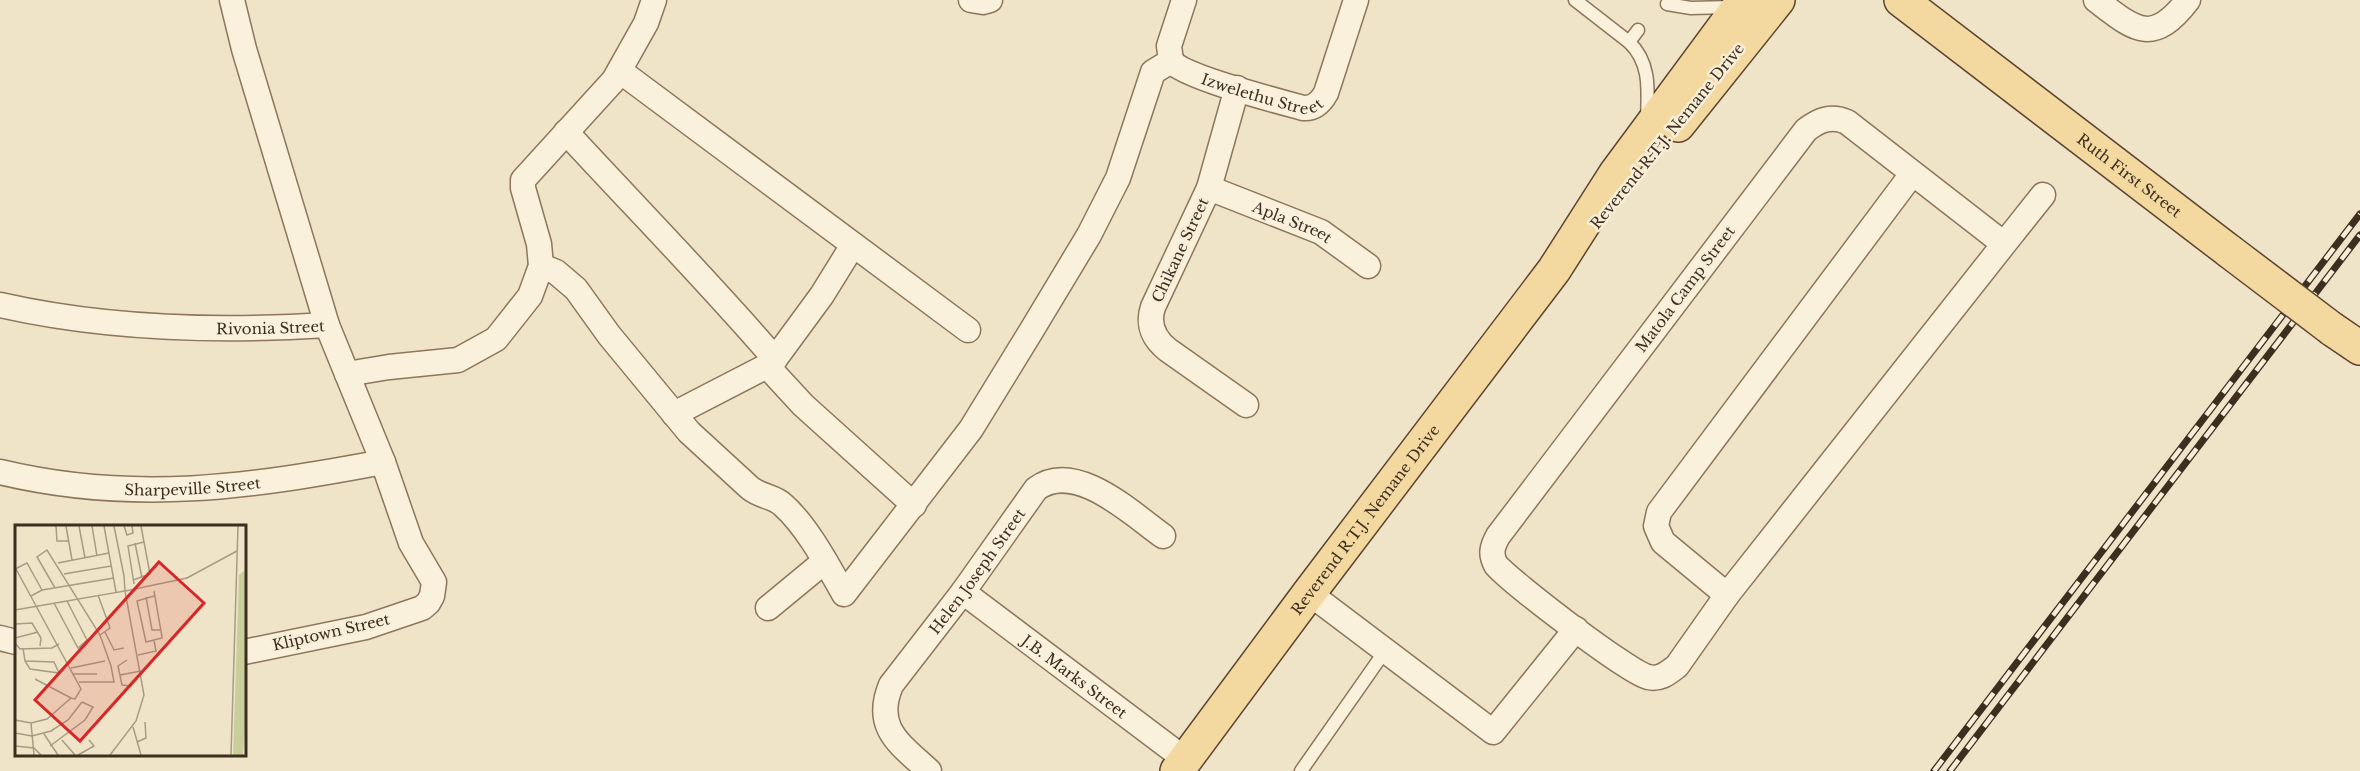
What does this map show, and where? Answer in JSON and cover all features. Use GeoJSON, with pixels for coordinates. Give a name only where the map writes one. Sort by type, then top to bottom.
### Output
{"type":"FeatureCollection","features":[{"type":"Feature","properties":{"kind":"main road","name":"Reverend R.T.J. Nemane Drive"},"geometry":{"type":"LineString","coordinates":[[1554,270],[1634,181],[1778,0]]}},
{"type":"Feature","properties":{"kind":"main road","name":"Ruth First Street"},"geometry":{"type":"LineString","coordinates":[[1901,0],[2229,251],[2360,348]]}},
{"type":"Feature","properties":{"kind":"main road","name":"Reverend R.T.J. Nemane Drive"},"geometry":{"type":"LineString","coordinates":[[1182,766],[1309,593],[1554,270],[1616,174],[1742,3]]}},
{"type":"Feature","properties":{"kind":"street"},"geometry":{"type":"LineString","coordinates":[[232,0],[241,40],[327,325]]}},
{"type":"Feature","properties":{"kind":"street"},"geometry":{"type":"LineString","coordinates":[[347,374],[458,360],[496,339],[530,296],[541,266],[523,180],[614,80],[646,23],[654,0]]}},
{"type":"Feature","properties":{"kind":"street"},"geometry":{"type":"LineString","coordinates":[[971,0],[982,2],[990,0]]}},
{"type":"Feature","properties":{"kind":"street"},"geometry":{"type":"LineString","coordinates":[[541,266],[556,272],[576,289],[609,335],[689,432],[760,496],[771,498],[782,504],[825,561],[844,594],[971,429],[1089,235],[1118,178],[1153,72],[1171,61],[1169,46],[1184,0]]}},
{"type":"Feature","properties":{"kind":"street","name":"Izwelethu Street"},"geometry":{"type":"LineString","coordinates":[[1171,61],[1183,70],[1237,88],[1303,108],[1316,105],[1326,93],[1356,0]]}},
{"type":"Feature","properties":{"kind":"street"},"geometry":{"type":"LineString","coordinates":[[2096,0],[2132,27],[2140,29],[2154,29],[2162,26],[2179,12],[2188,0]]}},
{"type":"Feature","properties":{"kind":"street"},"geometry":{"type":"LineString","coordinates":[[620,71],[968,330]]}},
{"type":"Feature","properties":{"kind":"street","name":"Chikane Street"},"geometry":{"type":"LineString","coordinates":[[1237,88],[1209,188],[1153,307],[1151,328],[1158,341],[1168,350],[1246,405]]}},
{"type":"Feature","properties":{"kind":"street","name":"Matola Camp Street"},"geometry":{"type":"LineString","coordinates":[[2004,244],[1843,120],[1825,119],[1806,130],[1498,536],[1492,549],[1496,565],[1576,629],[1636,672],[1648,677],[1661,677],[1677,666],[1727,595],[2043,195]]}},
{"type":"Feature","properties":{"kind":"street"},"geometry":{"type":"LineString","coordinates":[[566,132],[648,221],[720,294],[803,405],[914,505]]}},
{"type":"Feature","properties":{"kind":"street"},"geometry":{"type":"LineString","coordinates":[[1727,595],[1663,542],[1656,526],[1659,512],[1912,174]]}},
{"type":"Feature","properties":{"kind":"street","name":"Apla Street"},"geometry":{"type":"LineString","coordinates":[[1209,188],[1321,232],[1368,266]]}},
{"type":"Feature","properties":{"kind":"street"},"geometry":{"type":"LineString","coordinates":[[674,414],[771,362],[822,295],[853,245]]}},
{"type":"Feature","properties":{"kind":"street","name":"Rivonia Street"},"geometry":{"type":"LineString","coordinates":[[0,305],[49,316],[145,325],[280,328],[327,325],[383,462],[411,543],[434,582]]}},
{"type":"Feature","properties":{"kind":"street","name":"Sharpeville Street"},"geometry":{"type":"LineString","coordinates":[[0,472],[94,488],[157,491],[230,487],[383,462]]}},
{"type":"Feature","properties":{"kind":"street","name":"Helen Joseph Street"},"geometry":{"type":"LineString","coordinates":[[929,771],[897,741],[888,728],[884,713],[885,699],[891,685],[963,592],[1030,497],[1046,482],[1070,480],[1098,490],[1163,536]]}},
{"type":"Feature","properties":{"kind":"street"},"geometry":{"type":"LineString","coordinates":[[768,608],[825,561]]}},
{"type":"Feature","properties":{"kind":"street","name":"Kliptown Street"},"geometry":{"type":"LineString","coordinates":[[246,652],[366,627],[408,614],[428,603],[432,596],[434,582]]}},
{"type":"Feature","properties":{"kind":"street","name":"J.B. Marks Street"},"geometry":{"type":"LineString","coordinates":[[963,592],[1182,766]]}},
{"type":"Feature","properties":{"kind":"street"},"geometry":{"type":"LineString","coordinates":[[1309,593],[1493,732],[1576,629]]}},
{"type":"Feature","properties":{"kind":"street"},"geometry":{"type":"LineString","coordinates":[[0,638],[15,642]]}},
{"type":"Feature","properties":{"kind":"lane"},"geometry":{"type":"LineString","coordinates":[[1575,0],[1629,42],[1641,55],[1647,72],[1647,132]]}},
{"type":"Feature","properties":{"kind":"lane"},"geometry":{"type":"LineString","coordinates":[[1667,4],[1710,9],[1742,3]]}},
{"type":"Feature","properties":{"kind":"lane"},"geometry":{"type":"LineString","coordinates":[[1629,42],[1638,30]]}},
{"type":"Feature","properties":{"kind":"lane"},"geometry":{"type":"LineString","coordinates":[[1301,771],[1385,651]]}},
{"type":"Feature","properties":{"kind":"railway"},"geometry":{"type":"LineString","coordinates":[[1934,771],[2360,214]]}},
{"type":"Feature","properties":{"kind":"railway"},"geometry":{"type":"LineString","coordinates":[[1950,771],[2360,235]]}}]}
